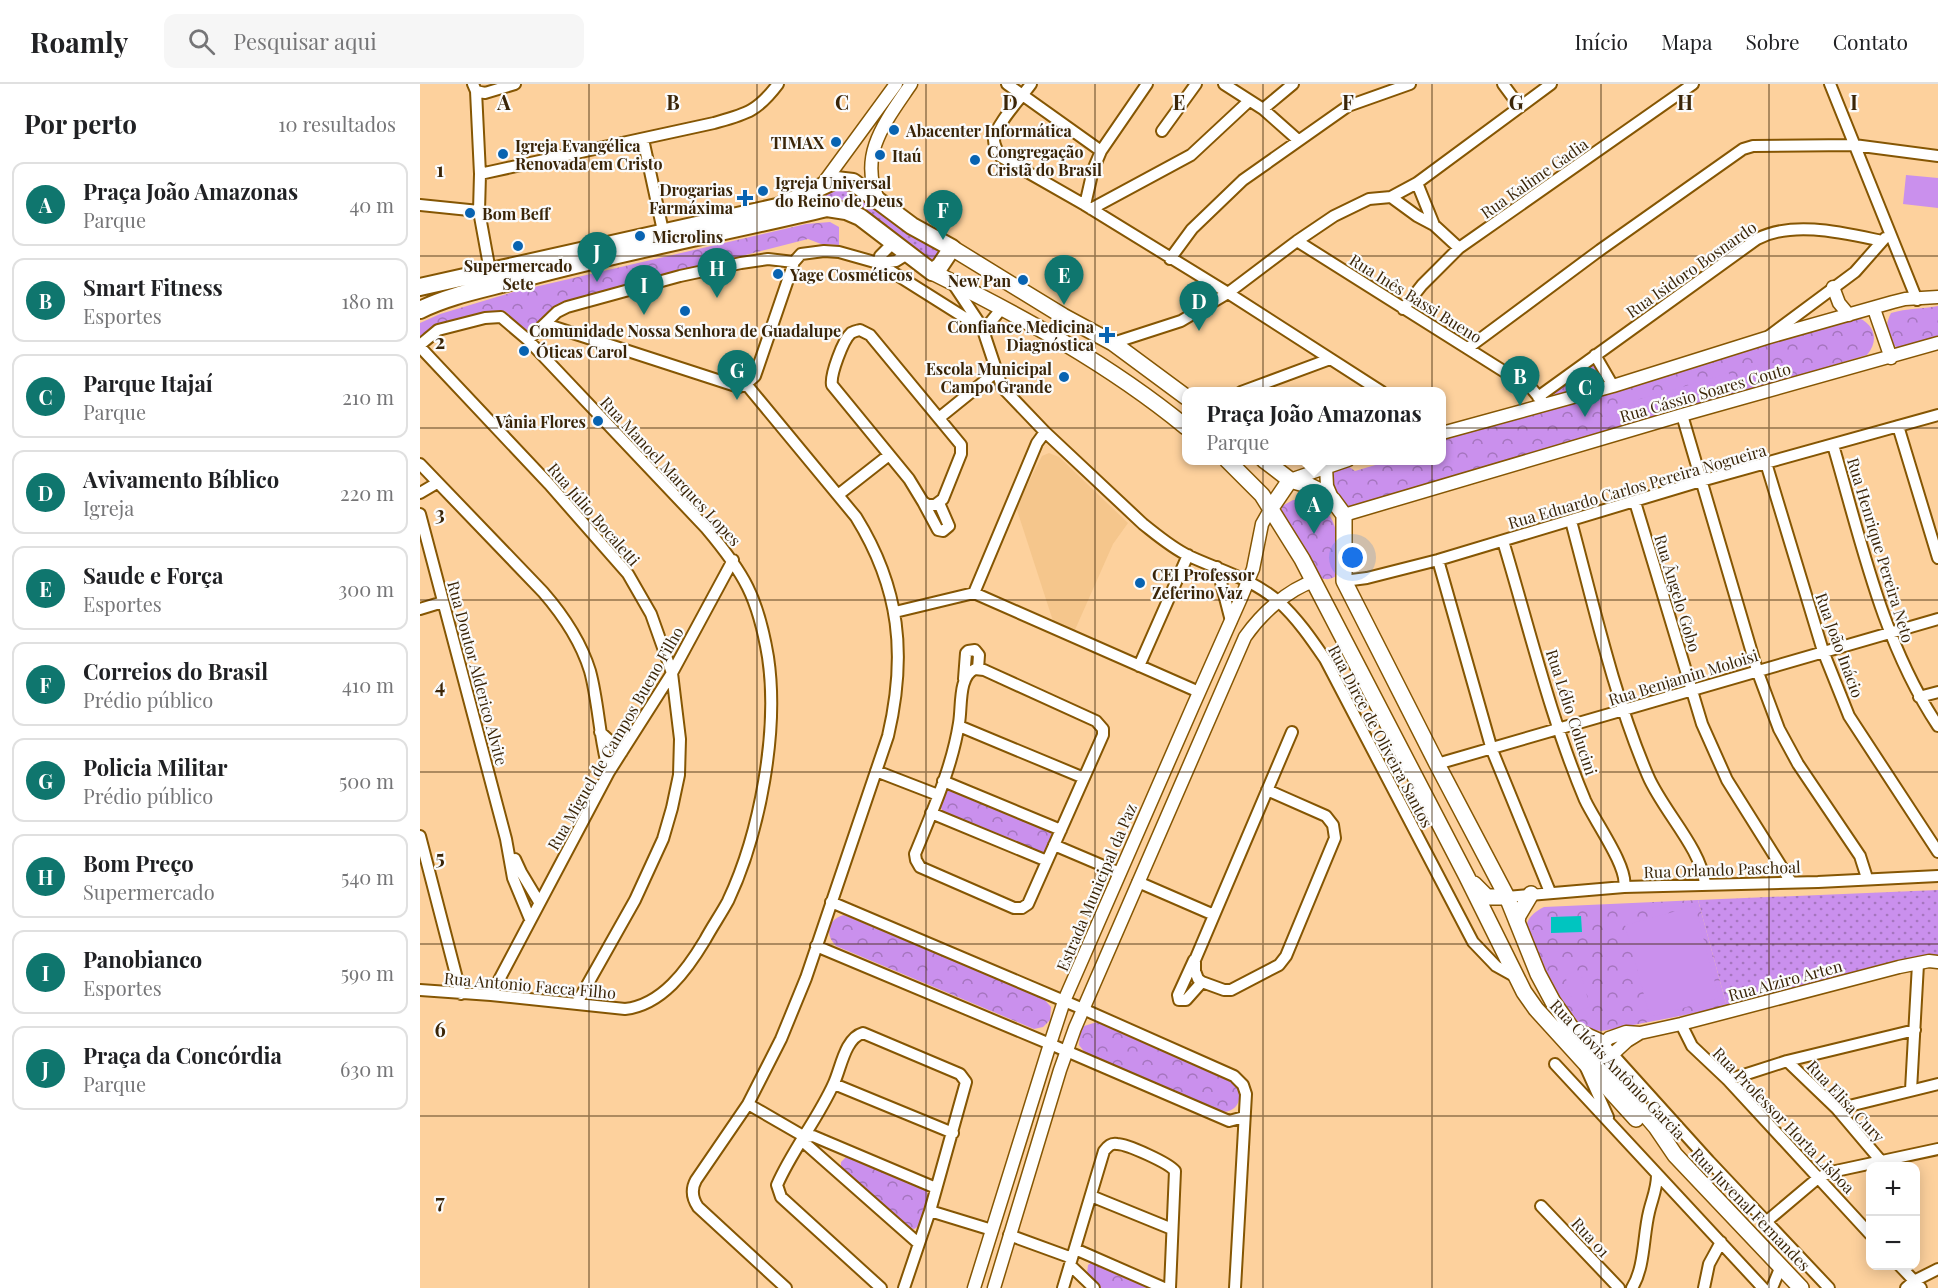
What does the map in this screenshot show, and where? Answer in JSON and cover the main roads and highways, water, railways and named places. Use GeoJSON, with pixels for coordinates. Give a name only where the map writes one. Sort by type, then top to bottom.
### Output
{"type":"FeatureCollection","features":[{"type":"Feature","properties":{"kind":"main road"},"geometry":{"type":"LineString","coordinates":[[420,287],[777,207],[836,180],[853,182],[912,226],[1119,347],[1182,394]]}},
{"type":"Feature","properties":{"kind":"main road"},"geometry":{"type":"LineString","coordinates":[[821,186],[817,195],[827,208]]}},
{"type":"Feature","properties":{"kind":"main road"},"geometry":{"type":"LineString","coordinates":[[420,310],[437,302],[596,260],[827,208],[846,211],[860,217],[932,272],[984,297],[1097,361],[1182,424]]}},
{"type":"Feature","properties":{"kind":"main road"},"geometry":{"type":"LineString","coordinates":[[932,272],[940,266],[952,248]]}},
{"type":"Feature","properties":{"kind":"main road"},"geometry":{"type":"LineString","coordinates":[[480,291],[487,284],[490,271]]}},
{"type":"Feature","properties":{"kind":"main road","name":"Rua Clóvis Antônio Garcia"},"geometry":{"type":"LineString","coordinates":[[1232,465],[1262,495],[1292,541],[1466,875],[1514,976],[1536,1009],[1597,1060]]}},
{"type":"Feature","properties":{"kind":"main road"},"geometry":{"type":"LineString","coordinates":[[1270,465],[1290,480],[1271,508]]}},
{"type":"Feature","properties":{"kind":"main road","name":"Rua Clóvis Antônio Garcia"},"geometry":{"type":"LineString","coordinates":[[1290,480],[1313,487],[1333,500],[1344,515],[1344,580],[1507,897],[1544,988],[1572,1029],[1656,1127],[1675,1155]]}},
{"type":"Feature","properties":{"kind":"main road"},"geometry":{"type":"LineString","coordinates":[[1314,581],[1325,584],[1344,580]]}},
{"type":"Feature","properties":{"kind":"main road"},"geometry":{"type":"LineString","coordinates":[[1466,875],[1487,897],[1507,897]]}},
{"type":"Feature","properties":{"kind":"main road"},"geometry":{"type":"LineString","coordinates":[[1517,922],[1531,894]]}},
{"type":"Feature","properties":{"kind":"main road","name":"Rua Juvenal Fernandes"},"geometry":{"type":"LineString","coordinates":[[1675,1155],[1801,1288]]}},
{"type":"Feature","properties":{"kind":"water"},"geometry":{"type":"Polygon","coordinates":[[[1581,916],[1582,932],[1551,933],[1551,917],[1581,916]]]}},
{"type":"Feature","properties":{"kind":"place","name":"Abacenter Informática"},"geometry":{"type":"Point","coordinates":[894,130]}},
{"type":"Feature","properties":{"kind":"place","name":"TIMAX"},"geometry":{"type":"Point","coordinates":[836,142]}},
{"type":"Feature","properties":{"kind":"place","name":"Igreja Evangélica Renovada em Cristo"},"geometry":{"type":"Point","coordinates":[503,154]}},
{"type":"Feature","properties":{"kind":"place","name":"Itaú"},"geometry":{"type":"Point","coordinates":[880,155]}},
{"type":"Feature","properties":{"kind":"place","name":"Congregação Cristã do Brasil"},"geometry":{"type":"Point","coordinates":[975,160]}},
{"type":"Feature","properties":{"kind":"place","name":"Igreja Universal do Reino de Deus"},"geometry":{"type":"Point","coordinates":[763,191]}},
{"type":"Feature","properties":{"kind":"place","name":"Drogarias Farmáxima"},"geometry":{"type":"Point","coordinates":[745,198]}},
{"type":"Feature","properties":{"kind":"place","name":"Bom Beff"},"geometry":{"type":"Point","coordinates":[470,213]}},
{"type":"Feature","properties":{"kind":"place","name":"Microlins"},"geometry":{"type":"Point","coordinates":[640,236]}},
{"type":"Feature","properties":{"kind":"place","name":"Correios do Brasil"},"geometry":{"type":"Point","coordinates":[943,240]}},
{"type":"Feature","properties":{"kind":"place","name":"Supermercado Sete"},"geometry":{"type":"Point","coordinates":[518,246]}},
{"type":"Feature","properties":{"kind":"place","name":"Yage Cosméticos"},"geometry":{"type":"Point","coordinates":[778,274]}},
{"type":"Feature","properties":{"kind":"place","name":"New Pan"},"geometry":{"type":"Point","coordinates":[1023,280]}},
{"type":"Feature","properties":{"kind":"place","name":"Praça da Concórdia"},"geometry":{"type":"Point","coordinates":[597,282]}},
{"type":"Feature","properties":{"kind":"place","name":"Bom Preço"},"geometry":{"type":"Point","coordinates":[717,298]}},
{"type":"Feature","properties":{"kind":"place","name":"Saude e Força"},"geometry":{"type":"Point","coordinates":[1064,305]}},
{"type":"Feature","properties":{"kind":"place","name":"Comunidade Nossa Senhora de Guadalupe"},"geometry":{"type":"Point","coordinates":[685,311]}},
{"type":"Feature","properties":{"kind":"place","name":"Panobianco"},"geometry":{"type":"Point","coordinates":[644,315]}},
{"type":"Feature","properties":{"kind":"place","name":"Avivamento Bíblico"},"geometry":{"type":"Point","coordinates":[1199,331]}},
{"type":"Feature","properties":{"kind":"place","name":"Confiance Medicina Diagnóstica"},"geometry":{"type":"Point","coordinates":[1107,335]}},
{"type":"Feature","properties":{"kind":"place","name":"Óticas Carol"},"geometry":{"type":"Point","coordinates":[524,351]}},
{"type":"Feature","properties":{"kind":"place","name":"Escola Municipal Campo Grande"},"geometry":{"type":"Point","coordinates":[1064,377]}},
{"type":"Feature","properties":{"kind":"place","name":"Policia Militar"},"geometry":{"type":"Point","coordinates":[737,400]}},
{"type":"Feature","properties":{"kind":"place","name":"Smart Fitness"},"geometry":{"type":"Point","coordinates":[1520,406]}},
{"type":"Feature","properties":{"kind":"place","name":"Parque Itajaí"},"geometry":{"type":"Point","coordinates":[1585,417]}},
{"type":"Feature","properties":{"kind":"place","name":"Vânia Flores"},"geometry":{"type":"Point","coordinates":[598,421]}},
{"type":"Feature","properties":{"kind":"place","name":"Praça João Amazonas"},"geometry":{"type":"Point","coordinates":[1314,534]}},
{"type":"Feature","properties":{"kind":"place","name":"CEI Professor Zeferino Vaz"},"geometry":{"type":"Point","coordinates":[1140,583]}}]}
